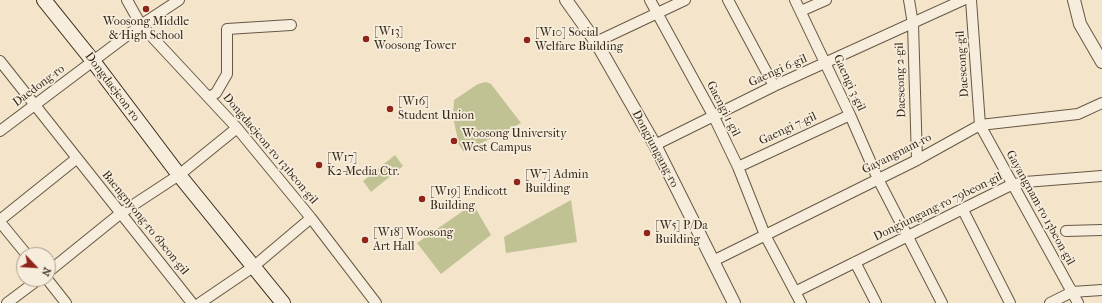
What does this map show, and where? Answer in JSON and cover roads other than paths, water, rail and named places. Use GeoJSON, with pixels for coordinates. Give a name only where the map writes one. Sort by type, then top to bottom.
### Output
{"type":"FeatureCollection","features":[{"type":"Feature","properties":{"kind":"main road","name":"Dongdaejeon-ro"},"geometry":{"type":"LineString","coordinates":[[44,0],[93,61],[179,175],[283,303]]}},
{"type":"Feature","properties":{"kind":"street","name":"Dongdaejeon-ro 131beon-gil"},"geometry":{"type":"LineString","coordinates":[[127,0],[141,25],[238,128],[311,218]]}},
{"type":"Feature","properties":{"kind":"street"},"geometry":{"type":"LineString","coordinates":[[93,61],[141,25],[179,0]]}},
{"type":"Feature","properties":{"kind":"street","name":"Dongjungang-ro"},"geometry":{"type":"LineString","coordinates":[[566,0],[596,42],[655,145],[734,303]]}},
{"type":"Feature","properties":{"kind":"street","name":"Gaengi 1-gil"},"geometry":{"type":"LineString","coordinates":[[650,0],[713,116],[738,167],[766,235],[801,303]]}},
{"type":"Feature","properties":{"kind":"street"},"geometry":{"type":"LineString","coordinates":[[596,42],[685,0]]}},
{"type":"Feature","properties":{"kind":"street"},"geometry":{"type":"LineString","coordinates":[[728,0],[774,86]]}},
{"type":"Feature","properties":{"kind":"street","name":"Gaengi 3-gil"},"geometry":{"type":"LineString","coordinates":[[795,0],[878,179],[942,303]]}},
{"type":"Feature","properties":{"kind":"street"},"geometry":{"type":"LineString","coordinates":[[801,11],[826,0]]}},
{"type":"Feature","properties":{"kind":"street","name":"Daeseong 2-gil"},"geometry":{"type":"LineString","coordinates":[[909,0],[913,24],[917,160]]}},
{"type":"Feature","properties":{"kind":"street","name":"Gaengi 6-gil"},"geometry":{"type":"LineString","coordinates":[[655,145],[774,86],[964,0]]}},
{"type":"Feature","properties":{"kind":"street","name":"Daeseong-gil"},"geometry":{"type":"LineString","coordinates":[[972,0],[980,125]]}},
{"type":"Feature","properties":{"kind":"street"},"geometry":{"type":"LineString","coordinates":[[1074,0],[1080,24],[1102,62]]}},
{"type":"Feature","properties":{"kind":"street","name":"Dongdaejeon-ro 131beon-gil"},"geometry":{"type":"LineString","coordinates":[[209,97],[216,93],[227,74],[227,29],[291,25]]}},
{"type":"Feature","properties":{"kind":"street","name":"Daedong-ro"},"geometry":{"type":"LineString","coordinates":[[0,131],[93,61]]}},
{"type":"Feature","properties":{"kind":"street","name":"Baengnyong-ro 6beon-gil"},"geometry":{"type":"LineString","coordinates":[[0,62],[35,104],[76,159],[192,303]]}},
{"type":"Feature","properties":{"kind":"street","name":"Gayangnam-ro"},"geometry":{"type":"LineString","coordinates":[[713,261],[917,160],[980,125],[1078,114],[1102,104]]}},
{"type":"Feature","properties":{"kind":"street","name":"Gaengi 7-gil"},"geometry":{"type":"LineString","coordinates":[[738,167],[850,116]]}},
{"type":"Feature","properties":{"kind":"street","name":"Gayangnam-ro 13beon-gil"},"geometry":{"type":"LineString","coordinates":[[980,125],[1011,185],[1078,303]]}},
{"type":"Feature","properties":{"kind":"street"},"geometry":{"type":"LineString","coordinates":[[56,266],[121,213],[179,175],[238,128]]}},
{"type":"Feature","properties":{"kind":"street"},"geometry":{"type":"LineString","coordinates":[[21,247],[0,221],[76,159]]}},
{"type":"Feature","properties":{"kind":"street","name":"Dongjungang-ro 79beon-gil"},"geometry":{"type":"LineString","coordinates":[[795,292],[1011,185],[1025,182],[1102,176]]}},
{"type":"Feature","properties":{"kind":"street"},"geometry":{"type":"LineString","coordinates":[[963,210],[1010,303]]}},
{"type":"Feature","properties":{"kind":"street"},"geometry":{"type":"LineString","coordinates":[[200,303],[253,267],[311,218],[376,303]]}},
{"type":"Feature","properties":{"kind":"street","name":"Gayangnam-ro 13beon-gil"},"geometry":{"type":"LineString","coordinates":[[1066,231],[1102,230]]}},
{"type":"Feature","properties":{"kind":"street"},"geometry":{"type":"LineString","coordinates":[[855,262],[876,303]]}},
{"type":"Feature","properties":{"kind":"street"},"geometry":{"type":"LineString","coordinates":[[7,303],[28,287]]}},
{"type":"Feature","properties":{"kind":"street"},"geometry":{"type":"LineString","coordinates":[[53,287],[66,303]]}},
{"type":"Feature","properties":{"kind":"street"},"geometry":{"type":"LineString","coordinates":[[1050,303],[1072,292],[1102,290]]}},
{"type":"Feature","properties":{"kind":"place","name":"Woosong Middle & High School"},"geometry":{"type":"Point","coordinates":[146,9]}},
{"type":"Feature","properties":{"kind":"place","name":"[W13] Woosong Tower"},"geometry":{"type":"Point","coordinates":[366,39]}},
{"type":"Feature","properties":{"kind":"place","name":"[W10] Social Welfare Building"},"geometry":{"type":"Point","coordinates":[527,40]}},
{"type":"Feature","properties":{"kind":"place","name":"[W16] Student Union"},"geometry":{"type":"Point","coordinates":[390,109]}},
{"type":"Feature","properties":{"kind":"place","name":"Woosong University West Campus"},"geometry":{"type":"Point","coordinates":[454,141]}},
{"type":"Feature","properties":{"kind":"place","name":"[W17] K2-Media Ctr."},"geometry":{"type":"Point","coordinates":[319,165]}},
{"type":"Feature","properties":{"kind":"place","name":"[W7] Admin Building"},"geometry":{"type":"Point","coordinates":[517,182]}},
{"type":"Feature","properties":{"kind":"place","name":"[W19] Endicott Building"},"geometry":{"type":"Point","coordinates":[422,199]}},
{"type":"Feature","properties":{"kind":"place","name":"[W5] P/Da Building"},"geometry":{"type":"Point","coordinates":[647,233]}},
{"type":"Feature","properties":{"kind":"place","name":"[W18] Woosong Art Hall"},"geometry":{"type":"Point","coordinates":[365,240]}}]}
